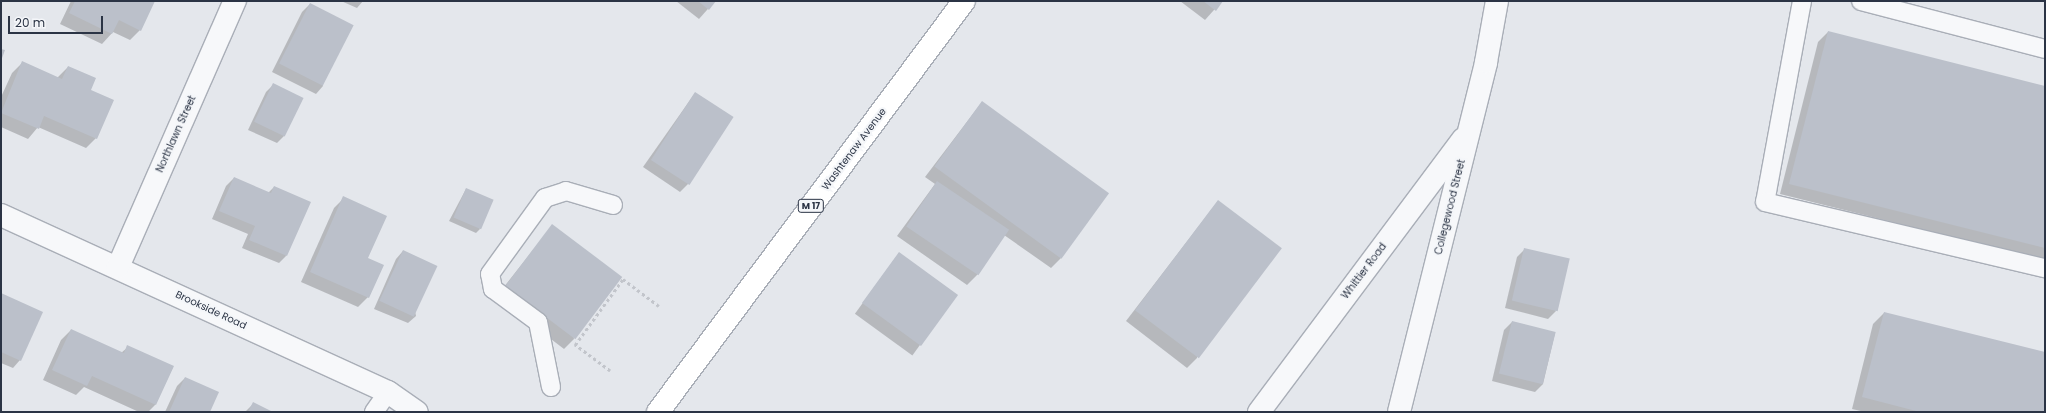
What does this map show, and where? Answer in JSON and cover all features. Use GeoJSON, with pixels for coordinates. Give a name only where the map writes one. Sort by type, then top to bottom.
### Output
{"type":"FeatureCollection","features":[{"type":"Feature","properties":{"kind":"main road","name":"Washtenaw Avenue"},"geometry":{"type":"LineString","coordinates":[[658,412],[964,1]]}},
{"type":"Feature","properties":{"kind":"street","name":"Northlawn Street"},"geometry":{"type":"LineString","coordinates":[[118,267],[235,1]]}},
{"type":"Feature","properties":{"kind":"street","name":"Collegewood Street"},"geometry":{"type":"LineString","coordinates":[[1399,412],[1486,62],[1497,1]]}},
{"type":"Feature","properties":{"kind":"street","name":"Whittier Road"},"geometry":{"type":"LineString","coordinates":[[1259,412],[1468,131]]}},
{"type":"Feature","properties":{"kind":"street","name":"Brookside Road"},"geometry":{"type":"LineString","coordinates":[[1,215],[118,267],[388,392],[417,412]]}},
{"type":"Feature","properties":{"kind":"lane"},"geometry":{"type":"LineString","coordinates":[[1802,1],[1765,202],[2045,268]]}},
{"type":"Feature","properties":{"kind":"lane"},"geometry":{"type":"LineString","coordinates":[[1861,1],[2045,49]]}},
{"type":"Feature","properties":{"kind":"lane"},"geometry":{"type":"LineString","coordinates":[[551,387],[538,322],[493,289],[490,274],[545,198],[566,191],[613,205]]}},
{"type":"Feature","properties":{"kind":"lane"},"geometry":{"type":"LineString","coordinates":[[374,412],[388,392]]}},
{"type":"Feature","properties":{"kind":"path"},"geometry":{"type":"LineString","coordinates":[[610,371],[575,345],[623,279],[659,306]]}},
{"type":"Feature","properties":{"kind":"building"},"geometry":{"type":"Polygon","coordinates":[[[75,1],[155,1],[141,31],[119,20],[112,34],[69,13],[75,1]]]}},
{"type":"Feature","properties":{"kind":"building"},"geometry":{"type":"Polygon","coordinates":[[[698,1],[716,1],[709,10],[698,1]]]}},
{"type":"Feature","properties":{"kind":"building"},"geometry":{"type":"Polygon","coordinates":[[[1203,1],[1223,1],[1216,11],[1203,1]]]}},
{"type":"Feature","properties":{"kind":"building"},"geometry":{"type":"Polygon","coordinates":[[[310,3],[354,25],[323,86],[279,64],[310,3]]]}},
{"type":"Feature","properties":{"kind":"building"},"geometry":{"type":"Polygon","coordinates":[[[1828,31],[2045,86],[2045,248],[1789,184],[1828,31]]]}},
{"type":"Feature","properties":{"kind":"building"},"geometry":{"type":"Polygon","coordinates":[[[1,49],[5,50],[1,61],[1,49]]]}},
{"type":"Feature","properties":{"kind":"building"},"geometry":{"type":"Polygon","coordinates":[[[22,61],[62,79],[68,66],[96,78],[91,90],[114,100],[97,139],[44,116],[39,129],[1,113],[22,61]]]}},
{"type":"Feature","properties":{"kind":"building"},"geometry":{"type":"Polygon","coordinates":[[[273,83],[304,98],[285,137],[254,122],[273,83]]]}},
{"type":"Feature","properties":{"kind":"building"},"geometry":{"type":"Polygon","coordinates":[[[695,92],[734,117],[689,185],[651,160],[695,92]]]}},
{"type":"Feature","properties":{"kind":"building"},"geometry":{"type":"Polygon","coordinates":[[[982,101],[1109,193],[1061,259],[934,167],[982,101]]]}},
{"type":"Feature","properties":{"kind":"building"},"geometry":{"type":"Polygon","coordinates":[[[234,177],[271,193],[274,186],[311,202],[287,256],[249,240],[255,226],[219,211],[234,177]]]}},
{"type":"Feature","properties":{"kind":"building"},"geometry":{"type":"Polygon","coordinates":[[[937,181],[1009,230],[978,275],[906,227],[937,181]]]}},
{"type":"Feature","properties":{"kind":"building"},"geometry":{"type":"Polygon","coordinates":[[[466,188],[494,200],[481,229],[453,217],[466,188]]]}},
{"type":"Feature","properties":{"kind":"building"},"geometry":{"type":"Polygon","coordinates":[[[343,196],[387,216],[368,258],[384,265],[369,298],[310,272],[343,196]]]}},
{"type":"Feature","properties":{"kind":"building"},"geometry":{"type":"Polygon","coordinates":[[[1218,200],[1282,248],[1199,358],[1135,310],[1218,200]]]}},
{"type":"Feature","properties":{"kind":"building"},"geometry":{"type":"Polygon","coordinates":[[[552,224],[622,277],[575,339],[505,286],[552,224]]]}},
{"type":"Feature","properties":{"kind":"building"},"geometry":{"type":"Polygon","coordinates":[[[1524,248],[1570,259],[1558,311],[1512,301],[1524,248]]]}},
{"type":"Feature","properties":{"kind":"building"},"geometry":{"type":"Polygon","coordinates":[[[403,250],[437,266],[414,317],[379,301],[403,250]]]}},
{"type":"Feature","properties":{"kind":"building"},"geometry":{"type":"Polygon","coordinates":[[[899,252],[958,295],[921,346],[862,303],[899,252]]]}},
{"type":"Feature","properties":{"kind":"building"},"geometry":{"type":"Polygon","coordinates":[[[1,293],[43,312],[21,361],[1,352],[1,293]]]}},
{"type":"Feature","properties":{"kind":"building"},"geometry":{"type":"Polygon","coordinates":[[[1884,312],[2045,352],[2045,412],[1920,412],[1862,397],[1884,312]]]}},
{"type":"Feature","properties":{"kind":"building"},"geometry":{"type":"Polygon","coordinates":[[[1512,321],[1556,332],[1543,384],[1499,373],[1512,321]]]}},
{"type":"Feature","properties":{"kind":"building"},"geometry":{"type":"Polygon","coordinates":[[[71,329],[124,353],[127,345],[174,366],[156,405],[92,376],[87,386],[52,370],[71,329]]]}},
{"type":"Feature","properties":{"kind":"building"},"geometry":{"type":"Polygon","coordinates":[[[185,377],[219,392],[210,412],[169,412],[185,377]]]}},
{"type":"Feature","properties":{"kind":"building"},"geometry":{"type":"Polygon","coordinates":[[[253,402],[273,412],[248,412],[253,402]]]}}]}
